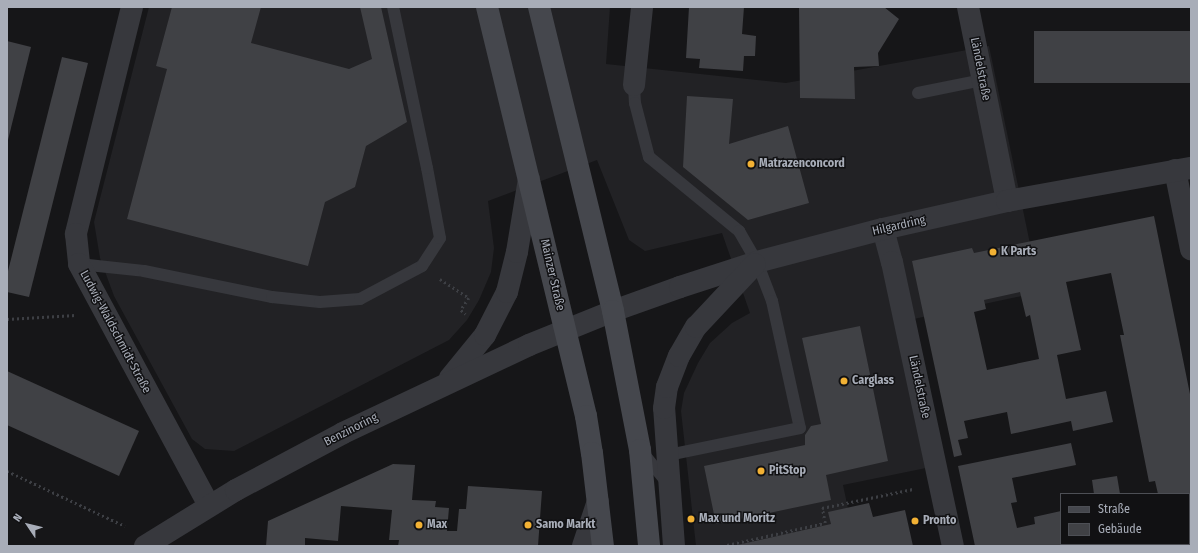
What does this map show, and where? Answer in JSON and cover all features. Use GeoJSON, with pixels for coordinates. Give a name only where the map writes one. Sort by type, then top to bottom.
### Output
{"type":"FeatureCollection","features":[{"type":"Feature","properties":{"kind":"main road","name":"Mainzer Straße"},"geometry":{"type":"LineString","coordinates":[[488,7],[586,416],[603,546]]}},
{"type":"Feature","properties":{"kind":"main road"},"geometry":{"type":"LineString","coordinates":[[539,7],[613,311],[640,450],[649,546]]}},
{"type":"Feature","properties":{"kind":"street","name":"Ludwig-Waldschmidt-Straße"},"geometry":{"type":"LineString","coordinates":[[132,7],[76,234],[79,264],[209,505]]}},
{"type":"Feature","properties":{"kind":"street"},"geometry":{"type":"LineString","coordinates":[[634,85],[642,7]]}},
{"type":"Feature","properties":{"kind":"street","name":"Ländelstraße"},"geometry":{"type":"LineString","coordinates":[[968,7],[1007,201]]}},
{"type":"Feature","properties":{"kind":"street"},"geometry":{"type":"LineString","coordinates":[[1183,169],[1191,249]]}},
{"type":"Feature","properties":{"kind":"street","name":"Hilgardring"},"geometry":{"type":"LineString","coordinates":[[565,330],[613,311],[757,262],[883,229],[1007,201],[1183,169]]}},
{"type":"Feature","properties":{"kind":"street"},"geometry":{"type":"LineString","coordinates":[[447,382],[485,335],[507,292],[517,252],[529,179]]}},
{"type":"Feature","properties":{"kind":"street","name":"Ländelstraße"},"geometry":{"type":"LineString","coordinates":[[883,229],[894,269],[953,546]]}},
{"type":"Feature","properties":{"kind":"street"},"geometry":{"type":"LineString","coordinates":[[674,546],[664,408],[667,387],[680,356],[696,327],[757,262]]}},
{"type":"Feature","properties":{"kind":"street","name":"Benzinoring"},"geometry":{"type":"LineString","coordinates":[[145,546],[209,505],[343,433],[447,382],[565,330]]}},
{"type":"Feature","properties":{"kind":"street"},"geometry":{"type":"LineString","coordinates":[[583,546],[598,500]]}},
{"type":"Feature","properties":{"kind":"lane"},"geometry":{"type":"LineString","coordinates":[[79,264],[144,271],[272,297],[320,302],[360,299],[422,266],[440,238],[427,168],[393,7]]}},
{"type":"Feature","properties":{"kind":"lane"},"geometry":{"type":"LineString","coordinates":[[918,93],[982,80]]}},
{"type":"Feature","properties":{"kind":"lane"},"geometry":{"type":"LineString","coordinates":[[634,85],[635,103],[648,157],[739,231],[757,262],[772,301],[800,428],[668,456]]}},
{"type":"Feature","properties":{"kind":"lane"},"geometry":{"type":"LineString","coordinates":[[640,450],[671,488]]}},
{"type":"Feature","properties":{"kind":"path"},"geometry":{"type":"LineString","coordinates":[[422,266],[469,298],[461,310],[470,317]]}},
{"type":"Feature","properties":{"kind":"path"},"geometry":{"type":"LineString","coordinates":[[7,319],[82,315]]}},
{"type":"Feature","properties":{"kind":"path"},"geometry":{"type":"LineString","coordinates":[[7,471],[125,526]]}},
{"type":"Feature","properties":{"kind":"path"},"geometry":{"type":"LineString","coordinates":[[727,546],[727,544],[825,522],[822,508],[917,488]]}},
{"type":"Feature","properties":{"kind":"shaded area"},"geometry":{"type":"Polygon","coordinates":[[[149,7],[610,7],[606,64],[786,83],[989,46],[1040,292],[895,323],[926,468],[843,485],[856,546],[696,546],[681,411],[684,393],[698,363],[710,343],[732,323],[750,313],[722,233],[645,251],[629,240],[597,160],[488,201],[494,248],[491,272],[479,300],[467,320],[449,340],[234,451],[205,449],[192,439],[114,296],[100,258],[94,222],[149,7]]]}},
{"type":"Feature","properties":{"kind":"building"},"geometry":{"type":"Polygon","coordinates":[[[172,7],[261,7],[251,43],[349,69],[372,59],[360,7],[381,7],[407,122],[366,146],[355,187],[325,202],[308,266],[127,219],[167,69],[156,66],[172,7]]]}},
{"type":"Feature","properties":{"kind":"building"},"geometry":{"type":"Polygon","coordinates":[[[689,7],[744,7],[742,34],[756,36],[755,56],[744,56],[743,71],[699,68],[700,59],[686,58],[689,7]]]}},
{"type":"Feature","properties":{"kind":"building"},"geometry":{"type":"Polygon","coordinates":[[[799,7],[884,7],[899,19],[878,53],[879,66],[854,67],[855,99],[800,98],[799,7]]]}},
{"type":"Feature","properties":{"kind":"building"},"geometry":{"type":"Polygon","coordinates":[[[1034,31],[1191,31],[1191,83],[1034,83],[1034,31]]]}},
{"type":"Feature","properties":{"kind":"building"},"geometry":{"type":"Polygon","coordinates":[[[7,41],[31,47],[8,140],[7,140],[7,41]]]}},
{"type":"Feature","properties":{"kind":"building"},"geometry":{"type":"Polygon","coordinates":[[[62,57],[88,63],[29,297],[7,292],[7,275],[62,57]]]}},
{"type":"Feature","properties":{"kind":"building"},"geometry":{"type":"Polygon","coordinates":[[[687,96],[733,99],[729,144],[788,126],[809,203],[748,220],[683,167],[687,96]]]}},
{"type":"Feature","properties":{"kind":"building"},"geometry":{"type":"Polygon","coordinates":[[[1154,216],[1191,399],[1191,546],[1168,545],[1190,545],[1190,493],[1158,493],[1155,481],[1149,482],[1120,335],[1124,335],[1111,273],[1066,282],[1081,350],[1057,355],[1066,399],[1106,391],[1113,422],[1073,431],[1071,421],[1011,434],[1007,412],[964,421],[968,438],[958,440],[962,455],[954,457],[912,261],[972,248],[974,253],[1154,216]],[[1020,292],[984,300],[986,309],[974,312],[987,370],[1039,359],[1030,315],[1026,317],[1020,292]]]}},
{"type":"Feature","properties":{"kind":"building"},"geometry":{"type":"Polygon","coordinates":[[[860,326],[888,461],[826,475],[831,500],[716,524],[704,466],[805,445],[805,435],[811,426],[821,424],[802,338],[860,326]]]}},
{"type":"Feature","properties":{"kind":"building"},"geometry":{"type":"Polygon","coordinates":[[[7,371],[139,431],[119,476],[7,425],[7,371]]]}},
{"type":"Feature","properties":{"kind":"building"},"geometry":{"type":"Polygon","coordinates":[[[1071,443],[1076,465],[1012,478],[1017,502],[1011,503],[1017,528],[1035,524],[1034,517],[1060,511],[1060,545],[1077,546],[975,546],[958,466],[1071,443]]]}},
{"type":"Feature","properties":{"kind":"building"},"geometry":{"type":"Polygon","coordinates":[[[393,464],[415,465],[412,500],[436,501],[435,507],[449,508],[447,531],[457,531],[459,509],[466,509],[468,486],[542,491],[538,546],[398,546],[399,540],[389,540],[392,510],[341,506],[338,541],[305,538],[305,546],[266,546],[268,521],[393,464]]]}},
{"type":"Feature","properties":{"kind":"building"},"geometry":{"type":"Polygon","coordinates":[[[1117,476],[1120,493],[1094,493],[1092,480],[1117,476]]]}},
{"type":"Feature","properties":{"kind":"building"},"geometry":{"type":"Polygon","coordinates":[[[869,503],[873,517],[905,510],[913,546],[733,546],[831,524],[828,512],[869,503]]]}},
{"type":"Feature","properties":{"kind":"building"},"geometry":{"type":"Polygon","coordinates":[[[1109,545],[1138,545],[1138,546],[1109,545]]]}},
{"type":"Feature","properties":{"kind":"place","name":"Matrazenconcord"},"geometry":{"type":"Point","coordinates":[751,164]}},
{"type":"Feature","properties":{"kind":"place","name":"K Parts"},"geometry":{"type":"Point","coordinates":[993,252]}},
{"type":"Feature","properties":{"kind":"place","name":"Carglass"},"geometry":{"type":"Point","coordinates":[844,381]}},
{"type":"Feature","properties":{"kind":"place","name":"PitStop"},"geometry":{"type":"Point","coordinates":[761,471]}},
{"type":"Feature","properties":{"kind":"place","name":"Max und Moritz"},"geometry":{"type":"Point","coordinates":[691,519]}},
{"type":"Feature","properties":{"kind":"place","name":"Pronto"},"geometry":{"type":"Point","coordinates":[915,521]}},
{"type":"Feature","properties":{"kind":"place","name":"Max"},"geometry":{"type":"Point","coordinates":[419,525]}},
{"type":"Feature","properties":{"kind":"place","name":"Samo Markt"},"geometry":{"type":"Point","coordinates":[528,525]}}]}
